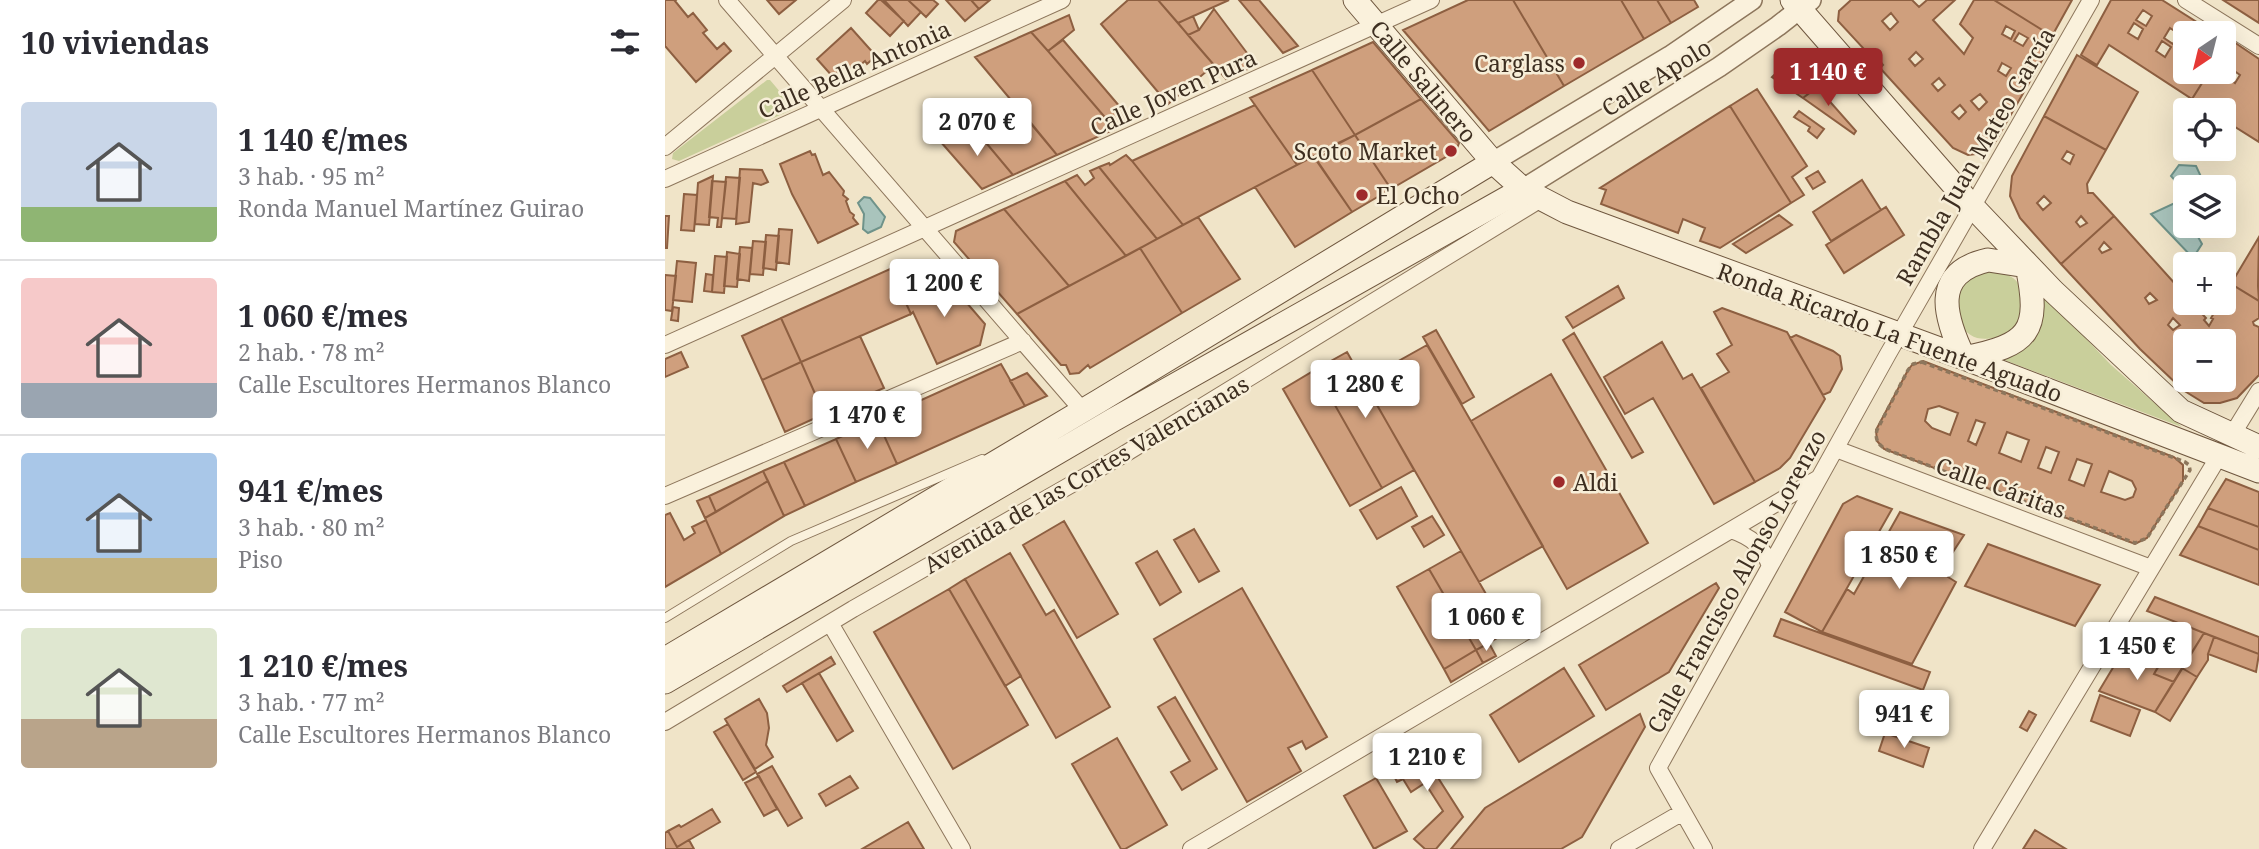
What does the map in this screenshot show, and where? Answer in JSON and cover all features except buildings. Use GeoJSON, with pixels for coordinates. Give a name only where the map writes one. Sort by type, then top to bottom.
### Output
{"type":"FeatureCollection","features":[{"type":"Feature","properties":{"kind":"main road","name":"Calle Salinero"},"geometry":{"type":"LineString","coordinates":[[1355,0],[1493,162],[1532,194]]}},
{"type":"Feature","properties":{"kind":"main road"},"geometry":{"type":"LineString","coordinates":[[1801,3],[1972,206],[2027,266],[2181,411],[2259,447]]}},
{"type":"Feature","properties":{"kind":"main road"},"geometry":{"type":"LineString","coordinates":[[665,659],[1083,411],[1493,162]]}},
{"type":"Feature","properties":{"kind":"main road","name":"Ronda Ricardo La Fuente Aguado"},"geometry":{"type":"LineString","coordinates":[[1532,194],[1567,212],[1964,358],[2259,471]]}},
{"type":"Feature","properties":{"kind":"main road","name":"Avenida de las Cortes Valencianas"},"geometry":{"type":"LineString","coordinates":[[665,682],[1113,420],[1532,194]]}},
{"type":"Feature","properties":{"kind":"main road"},"geometry":{"type":"LineString","coordinates":[[1988,261],[2027,266],[2034,298],[2034,313],[2029,326],[2020,338],[2009,346],[1964,358],[1946,312],[1946,297],[1951,283],[1961,271],[1974,264],[1988,261]]}},
{"type":"Feature","properties":{"kind":"street"},"geometry":{"type":"LineString","coordinates":[[727,0],[1083,411]]}},
{"type":"Feature","properties":{"kind":"street"},"geometry":{"type":"LineString","coordinates":[[665,147],[843,0]]}},
{"type":"Feature","properties":{"kind":"street","name":"Calle Bella Antonia"},"geometry":{"type":"LineString","coordinates":[[665,179],[1062,0]]}},
{"type":"Feature","properties":{"kind":"street","name":"Calle Joven Pura"},"geometry":{"type":"LineString","coordinates":[[665,345],[1431,0]]}},
{"type":"Feature","properties":{"kind":"street","name":"Calle Apolo"},"geometry":{"type":"LineString","coordinates":[[1493,162],[1670,56],[1752,0]]}},
{"type":"Feature","properties":{"kind":"street","name":"Rambla Juan Mateo García"},"geometry":{"type":"LineString","coordinates":[[1899,334],[2091,0]]}},
{"type":"Feature","properties":{"kind":"street"},"geometry":{"type":"LineString","coordinates":[[2186,0],[2259,46]]}},
{"type":"Feature","properties":{"kind":"street","name":"Calle Apolo"},"geometry":{"type":"LineString","coordinates":[[1532,194],[1719,67],[1801,3]]}},
{"type":"Feature","properties":{"kind":"street","name":"Avenida de las Cortes Valencianas"},"geometry":{"type":"LineString","coordinates":[[665,722],[830,623],[1123,455],[1532,194]]}},
{"type":"Feature","properties":{"kind":"street","name":"Calle Francisco Alonso Lorenzo"},"geometry":{"type":"LineString","coordinates":[[1704,849],[1658,768],[1899,334]]}},
{"type":"Feature","properties":{"kind":"street"},"geometry":{"type":"LineString","coordinates":[[665,496],[1023,341]]}},
{"type":"Feature","properties":{"kind":"street"},"geometry":{"type":"LineString","coordinates":[[2232,435],[2259,391]]}},
{"type":"Feature","properties":{"kind":"street","name":"Calle Cáritas"},"geometry":{"type":"LineString","coordinates":[[1836,449],[2151,568]]}},
{"type":"Feature","properties":{"kind":"street"},"geometry":{"type":"LineString","coordinates":[[1982,849],[2219,456]]}},
{"type":"Feature","properties":{"kind":"street"},"geometry":{"type":"LineString","coordinates":[[1191,849],[1820,477]]}},
{"type":"Feature","properties":{"kind":"street"},"geometry":{"type":"LineString","coordinates":[[1731,530],[1757,544],[1764,551],[1770,566]]}},
{"type":"Feature","properties":{"kind":"street"},"geometry":{"type":"LineString","coordinates":[[830,623],[961,849]]}},
{"type":"Feature","properties":{"kind":"street"},"geometry":{"type":"LineString","coordinates":[[1619,849],[1683,812]]}},
{"type":"Feature","properties":{"kind":"lane"},"geometry":{"type":"LineString","coordinates":[[665,618],[791,541],[1056,427]]}},
{"type":"Feature","properties":{"kind":"path"},"geometry":{"type":"LineString","coordinates":[[1916,363],[1928,363],[2185,462],[2189,464],[2190,470],[2147,538],[2136,543],[1884,448],[1877,441],[1876,433],[1908,370],[1916,363]]}},
{"type":"Feature","properties":{"kind":"green space"},"geometry":{"type":"Polygon","coordinates":[[[770,80],[792,106],[791,110],[679,161],[672,159],[673,153],[770,80]]]}},
{"type":"Feature","properties":{"kind":"green space"},"geometry":{"type":"Polygon","coordinates":[[[1981,268],[2006,274],[2020,286],[2027,303],[2013,332],[1982,339],[1969,334],[1957,320],[1957,289],[1981,268]]]}},
{"type":"Feature","properties":{"kind":"green space"},"geometry":{"type":"Polygon","coordinates":[[[2042,292],[2111,365],[2182,427],[1999,358],[2042,292]]]}},
{"type":"Feature","properties":{"kind":"water"},"geometry":{"type":"Polygon","coordinates":[[[2179,165],[2196,166],[2200,175],[2173,175],[2173,178],[2171,176],[2179,165]]]}},
{"type":"Feature","properties":{"kind":"water"},"geometry":{"type":"Polygon","coordinates":[[[864,197],[870,198],[885,217],[881,227],[868,233],[863,229],[864,214],[858,203],[864,197]]]}},
{"type":"Feature","properties":{"kind":"water"},"geometry":{"type":"Polygon","coordinates":[[[2173,204],[2173,237],[2151,214],[2173,204]]]}},
{"type":"Feature","properties":{"kind":"water"},"geometry":{"type":"Polygon","coordinates":[[[2174,238],[2199,238],[2202,244],[2197,252],[2187,252],[2174,238]]]}},
{"type":"Feature","properties":{"kind":"place","name":"Carglass"},"geometry":{"type":"Point","coordinates":[1579,63]}},
{"type":"Feature","properties":{"kind":"place","name":"Scoto Market"},"geometry":{"type":"Point","coordinates":[1451,151]}},
{"type":"Feature","properties":{"kind":"place","name":"El Ocho"},"geometry":{"type":"Point","coordinates":[1362,195]}},
{"type":"Feature","properties":{"kind":"place","name":"Aldi"},"geometry":{"type":"Point","coordinates":[1559,482]}}]}
